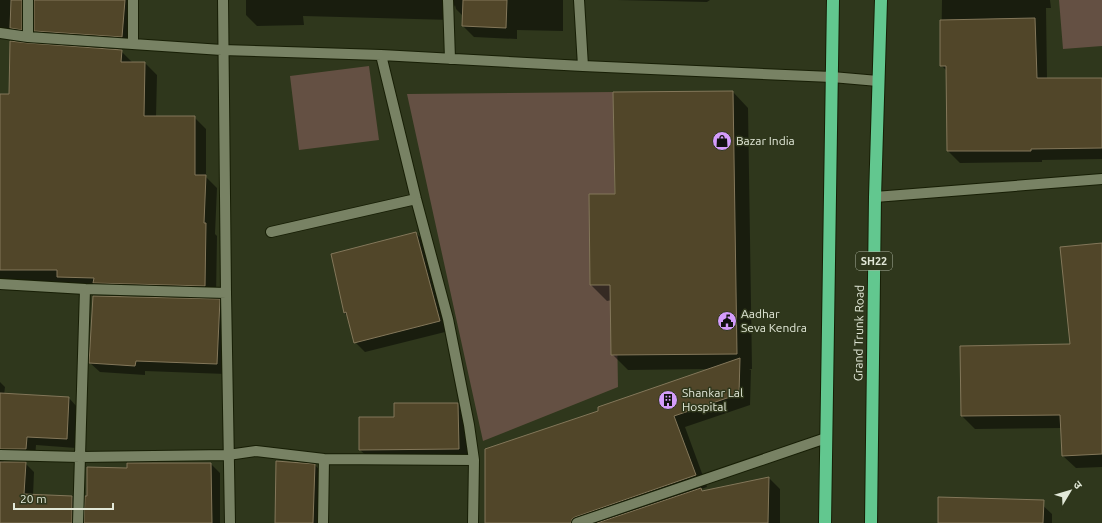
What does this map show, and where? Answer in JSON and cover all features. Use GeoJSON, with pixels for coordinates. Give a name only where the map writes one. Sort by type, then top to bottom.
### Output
{"type":"FeatureCollection","features":[{"type":"Feature","properties":{"kind":"highway"},"geometry":{"type":"LineString","coordinates":[[825,523],[833,0]]}},
{"type":"Feature","properties":{"kind":"highway","name":"Grand Trunk Road"},"geometry":{"type":"LineString","coordinates":[[871,523],[875,197],[881,0]]}},
{"type":"Feature","properties":{"kind":"street"},"geometry":{"type":"LineString","coordinates":[[28,0],[28,37]]}},
{"type":"Feature","properties":{"kind":"street"},"geometry":{"type":"LineString","coordinates":[[133,0],[134,44]]}},
{"type":"Feature","properties":{"kind":"street"},"geometry":{"type":"LineString","coordinates":[[223,0],[222,50],[230,523]]}},
{"type":"Feature","properties":{"kind":"street"},"geometry":{"type":"LineString","coordinates":[[448,0],[450,59]]}},
{"type":"Feature","properties":{"kind":"street"},"geometry":{"type":"LineString","coordinates":[[579,0],[584,66]]}},
{"type":"Feature","properties":{"kind":"street"},"geometry":{"type":"LineString","coordinates":[[0,33],[28,37],[222,50],[381,55],[832,77],[878,81]]}},
{"type":"Feature","properties":{"kind":"street"},"geometry":{"type":"LineString","coordinates":[[381,55],[416,199],[448,319],[469,424],[474,460],[473,523]]}},
{"type":"Feature","properties":{"kind":"street"},"geometry":{"type":"LineString","coordinates":[[875,197],[1102,179]]}},
{"type":"Feature","properties":{"kind":"street"},"geometry":{"type":"LineString","coordinates":[[271,232],[416,199]]}},
{"type":"Feature","properties":{"kind":"street"},"geometry":{"type":"LineString","coordinates":[[0,284],[85,289],[226,293]]}},
{"type":"Feature","properties":{"kind":"street"},"geometry":{"type":"LineString","coordinates":[[78,523],[85,289]]}},
{"type":"Feature","properties":{"kind":"street"},"geometry":{"type":"LineString","coordinates":[[576,523],[826,438]]}},
{"type":"Feature","properties":{"kind":"street"},"geometry":{"type":"LineString","coordinates":[[0,455],[80,457],[228,455],[256,452],[324,459],[474,460]]}},
{"type":"Feature","properties":{"kind":"street"},"geometry":{"type":"LineString","coordinates":[[323,523],[324,459]]}},
{"type":"Feature","properties":{"kind":"shaded area"},"geometry":{"type":"Polygon","coordinates":[[[1059,0],[1102,0],[1102,46],[1063,49],[1059,0]]]}},
{"type":"Feature","properties":{"kind":"shaded area"},"geometry":{"type":"Polygon","coordinates":[[[369,66],[379,140],[299,150],[290,76],[369,66]]]}},
{"type":"Feature","properties":{"kind":"shaded area"},"geometry":{"type":"Polygon","coordinates":[[[613,92],[618,387],[483,441],[407,94],[613,92]]]}},
{"type":"Feature","properties":{"kind":"building"},"geometry":{"type":"Polygon","coordinates":[[[11,0],[22,0],[22,30],[10,28],[11,0]]]}},
{"type":"Feature","properties":{"kind":"building"},"geometry":{"type":"Polygon","coordinates":[[[34,0],[125,0],[122,37],[34,31],[34,0]]]}},
{"type":"Feature","properties":{"kind":"building"},"geometry":{"type":"Polygon","coordinates":[[[463,0],[507,0],[506,28],[462,26],[463,0]]]}},
{"type":"Feature","properties":{"kind":"building"},"geometry":{"type":"Polygon","coordinates":[[[1035,18],[1037,78],[1102,78],[1102,148],[1031,149],[1031,151],[947,151],[946,66],[940,66],[940,20],[1035,18]]]}},
{"type":"Feature","properties":{"kind":"building"},"geometry":{"type":"Polygon","coordinates":[[[10,41],[122,50],[121,62],[145,62],[144,116],[195,116],[195,175],[206,175],[204,223],[206,223],[205,286],[93,283],[94,278],[57,277],[57,270],[0,270],[0,94],[9,94],[10,41]]]}},
{"type":"Feature","properties":{"kind":"building"},"geometry":{"type":"Polygon","coordinates":[[[733,91],[737,354],[611,355],[610,285],[590,285],[589,194],[615,194],[613,92],[733,91]]]}},
{"type":"Feature","properties":{"kind":"building"},"geometry":{"type":"Polygon","coordinates":[[[416,232],[440,321],[354,343],[346,312],[344,313],[331,254],[416,232]]]}},
{"type":"Feature","properties":{"kind":"building"},"geometry":{"type":"Polygon","coordinates":[[[1102,243],[1102,454],[1062,456],[1060,415],[961,416],[960,346],[1070,344],[1060,247],[1102,243]]]}},
{"type":"Feature","properties":{"kind":"building"},"geometry":{"type":"Polygon","coordinates":[[[93,296],[220,299],[217,364],[136,361],[135,366],[89,363],[93,296]]]}},
{"type":"Feature","properties":{"kind":"building"},"geometry":{"type":"Polygon","coordinates":[[[740,358],[739,394],[674,416],[696,475],[575,517],[572,519],[571,523],[485,523],[485,449],[598,411],[598,407],[740,358]]]}},
{"type":"Feature","properties":{"kind":"building"},"geometry":{"type":"Polygon","coordinates":[[[0,393],[69,397],[67,439],[27,437],[26,449],[0,449],[0,393]]]}},
{"type":"Feature","properties":{"kind":"building"},"geometry":{"type":"Polygon","coordinates":[[[394,403],[458,403],[459,449],[359,450],[359,417],[394,417],[394,403]]]}},
{"type":"Feature","properties":{"kind":"building"},"geometry":{"type":"Polygon","coordinates":[[[276,461],[315,464],[313,523],[275,523],[276,461]]]}},
{"type":"Feature","properties":{"kind":"building"},"geometry":{"type":"Polygon","coordinates":[[[0,462],[26,462],[24,494],[72,496],[72,523],[0,523],[0,462]]]}},
{"type":"Feature","properties":{"kind":"building"},"geometry":{"type":"Polygon","coordinates":[[[127,463],[211,463],[212,523],[84,523],[85,496],[87,496],[87,467],[127,468],[127,463]]]}},
{"type":"Feature","properties":{"kind":"building"},"geometry":{"type":"Polygon","coordinates":[[[769,477],[768,523],[597,523],[701,488],[702,491],[769,477]]]}},
{"type":"Feature","properties":{"kind":"building"},"geometry":{"type":"Polygon","coordinates":[[[938,497],[1044,500],[1043,523],[938,523],[938,497]]]}},
{"type":"Feature","properties":{"kind":"place","name":"Bazar India"},"geometry":{"type":"Point","coordinates":[722,141]}},
{"type":"Feature","properties":{"kind":"place","name":"Aadhar Seva Kendra"},"geometry":{"type":"Point","coordinates":[727,321]}},
{"type":"Feature","properties":{"kind":"place","name":"Shankar Lal Hospital"},"geometry":{"type":"Point","coordinates":[668,400]}}]}
